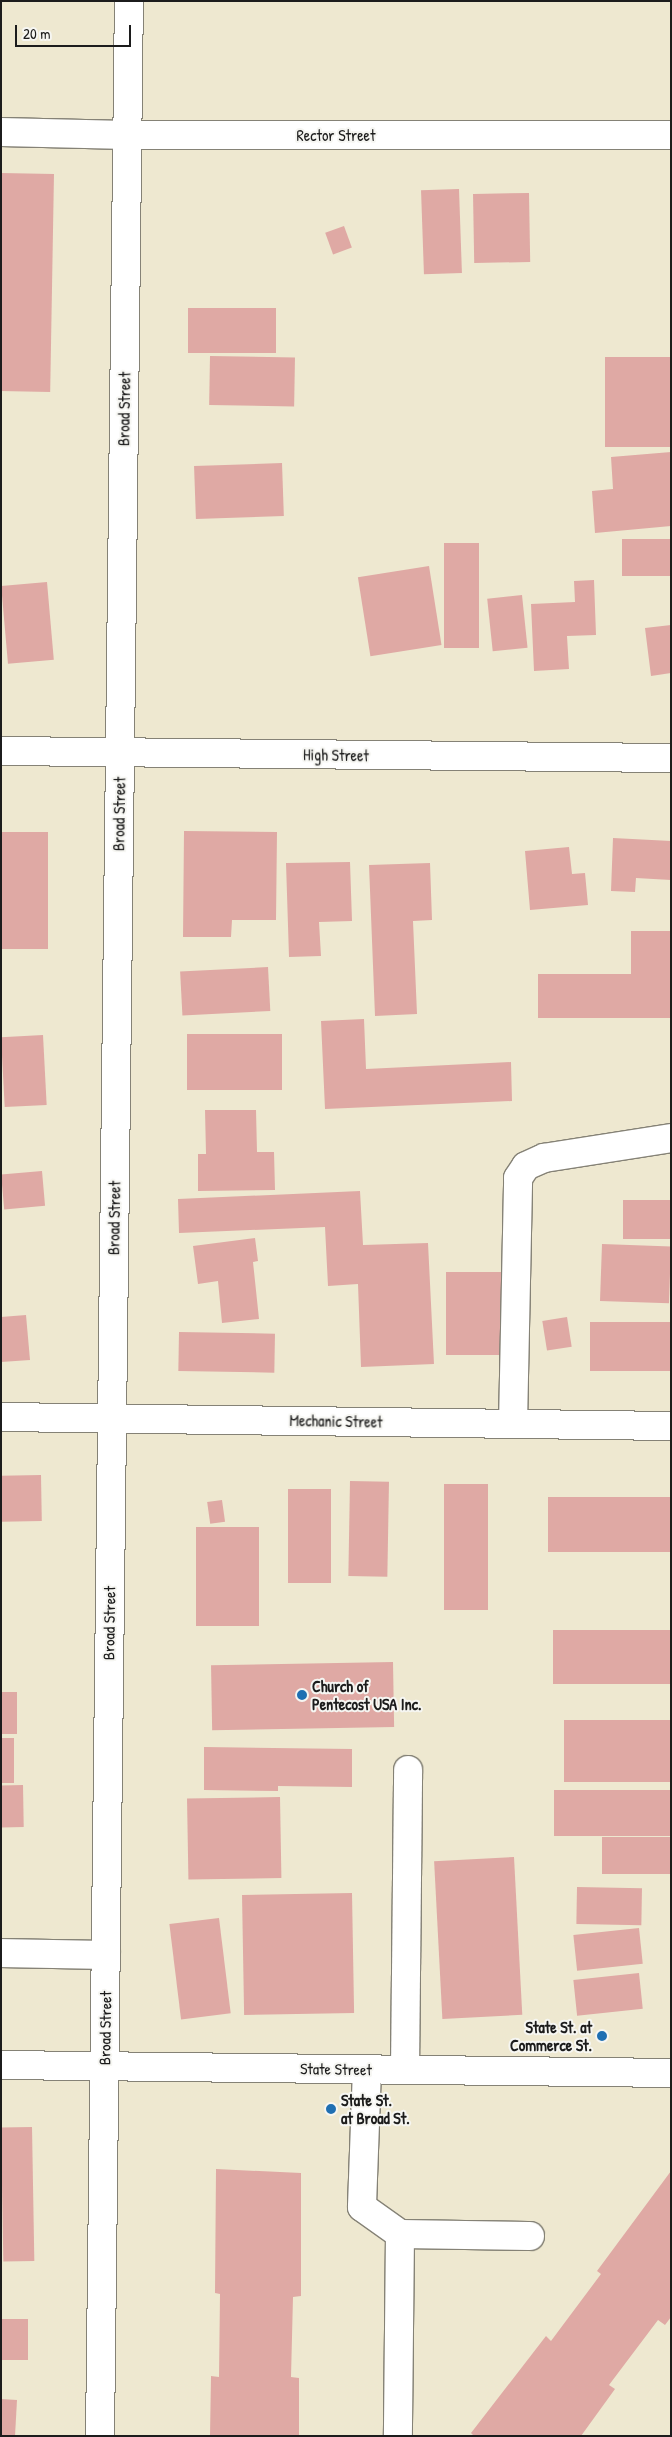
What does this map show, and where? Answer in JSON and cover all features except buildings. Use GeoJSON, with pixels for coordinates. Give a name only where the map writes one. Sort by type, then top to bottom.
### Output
{"type":"FeatureCollection","features":[{"type":"Feature","properties":{"kind":"street","name":"Broad Street"},"geometry":{"type":"LineString","coordinates":[[100,2436],[129,1]]}},
{"type":"Feature","properties":{"kind":"street","name":"Rector Street"},"geometry":{"type":"LineString","coordinates":[[1,132],[127,135],[671,135]]}},
{"type":"Feature","properties":{"kind":"street","name":"High Street"},"geometry":{"type":"LineString","coordinates":[[1,751],[671,758]]}},
{"type":"Feature","properties":{"kind":"street"},"geometry":{"type":"LineString","coordinates":[[513,1424],[518,1178],[526,1166],[544,1158],[671,1138]]}},
{"type":"Feature","properties":{"kind":"street","name":"Mechanic Street"},"geometry":{"type":"LineString","coordinates":[[1,1417],[671,1426]]}},
{"type":"Feature","properties":{"kind":"street"},"geometry":{"type":"LineString","coordinates":[[405,2069],[408,1770]]}},
{"type":"Feature","properties":{"kind":"street"},"geometry":{"type":"LineString","coordinates":[[1,1953],[106,1955]]}},
{"type":"Feature","properties":{"kind":"street","name":"State Street"},"geometry":{"type":"LineString","coordinates":[[1,2065],[671,2072]]}},
{"type":"Feature","properties":{"kind":"street"},"geometry":{"type":"LineString","coordinates":[[367,2069],[362,2207],[400,2234],[530,2236]]}},
{"type":"Feature","properties":{"kind":"street"},"geometry":{"type":"LineString","coordinates":[[398,2436],[400,2234]]}},
{"type":"Feature","properties":{"kind":"place","name":"Church of Pentecost USA Inc."},"geometry":{"type":"Point","coordinates":[302,1695]}},
{"type":"Feature","properties":{"kind":"place","name":"State St. at Commerce St."},"geometry":{"type":"Point","coordinates":[602,2036]}},
{"type":"Feature","properties":{"kind":"place","name":"State St. at Broad St."},"geometry":{"type":"Point","coordinates":[331,2109]}}]}
